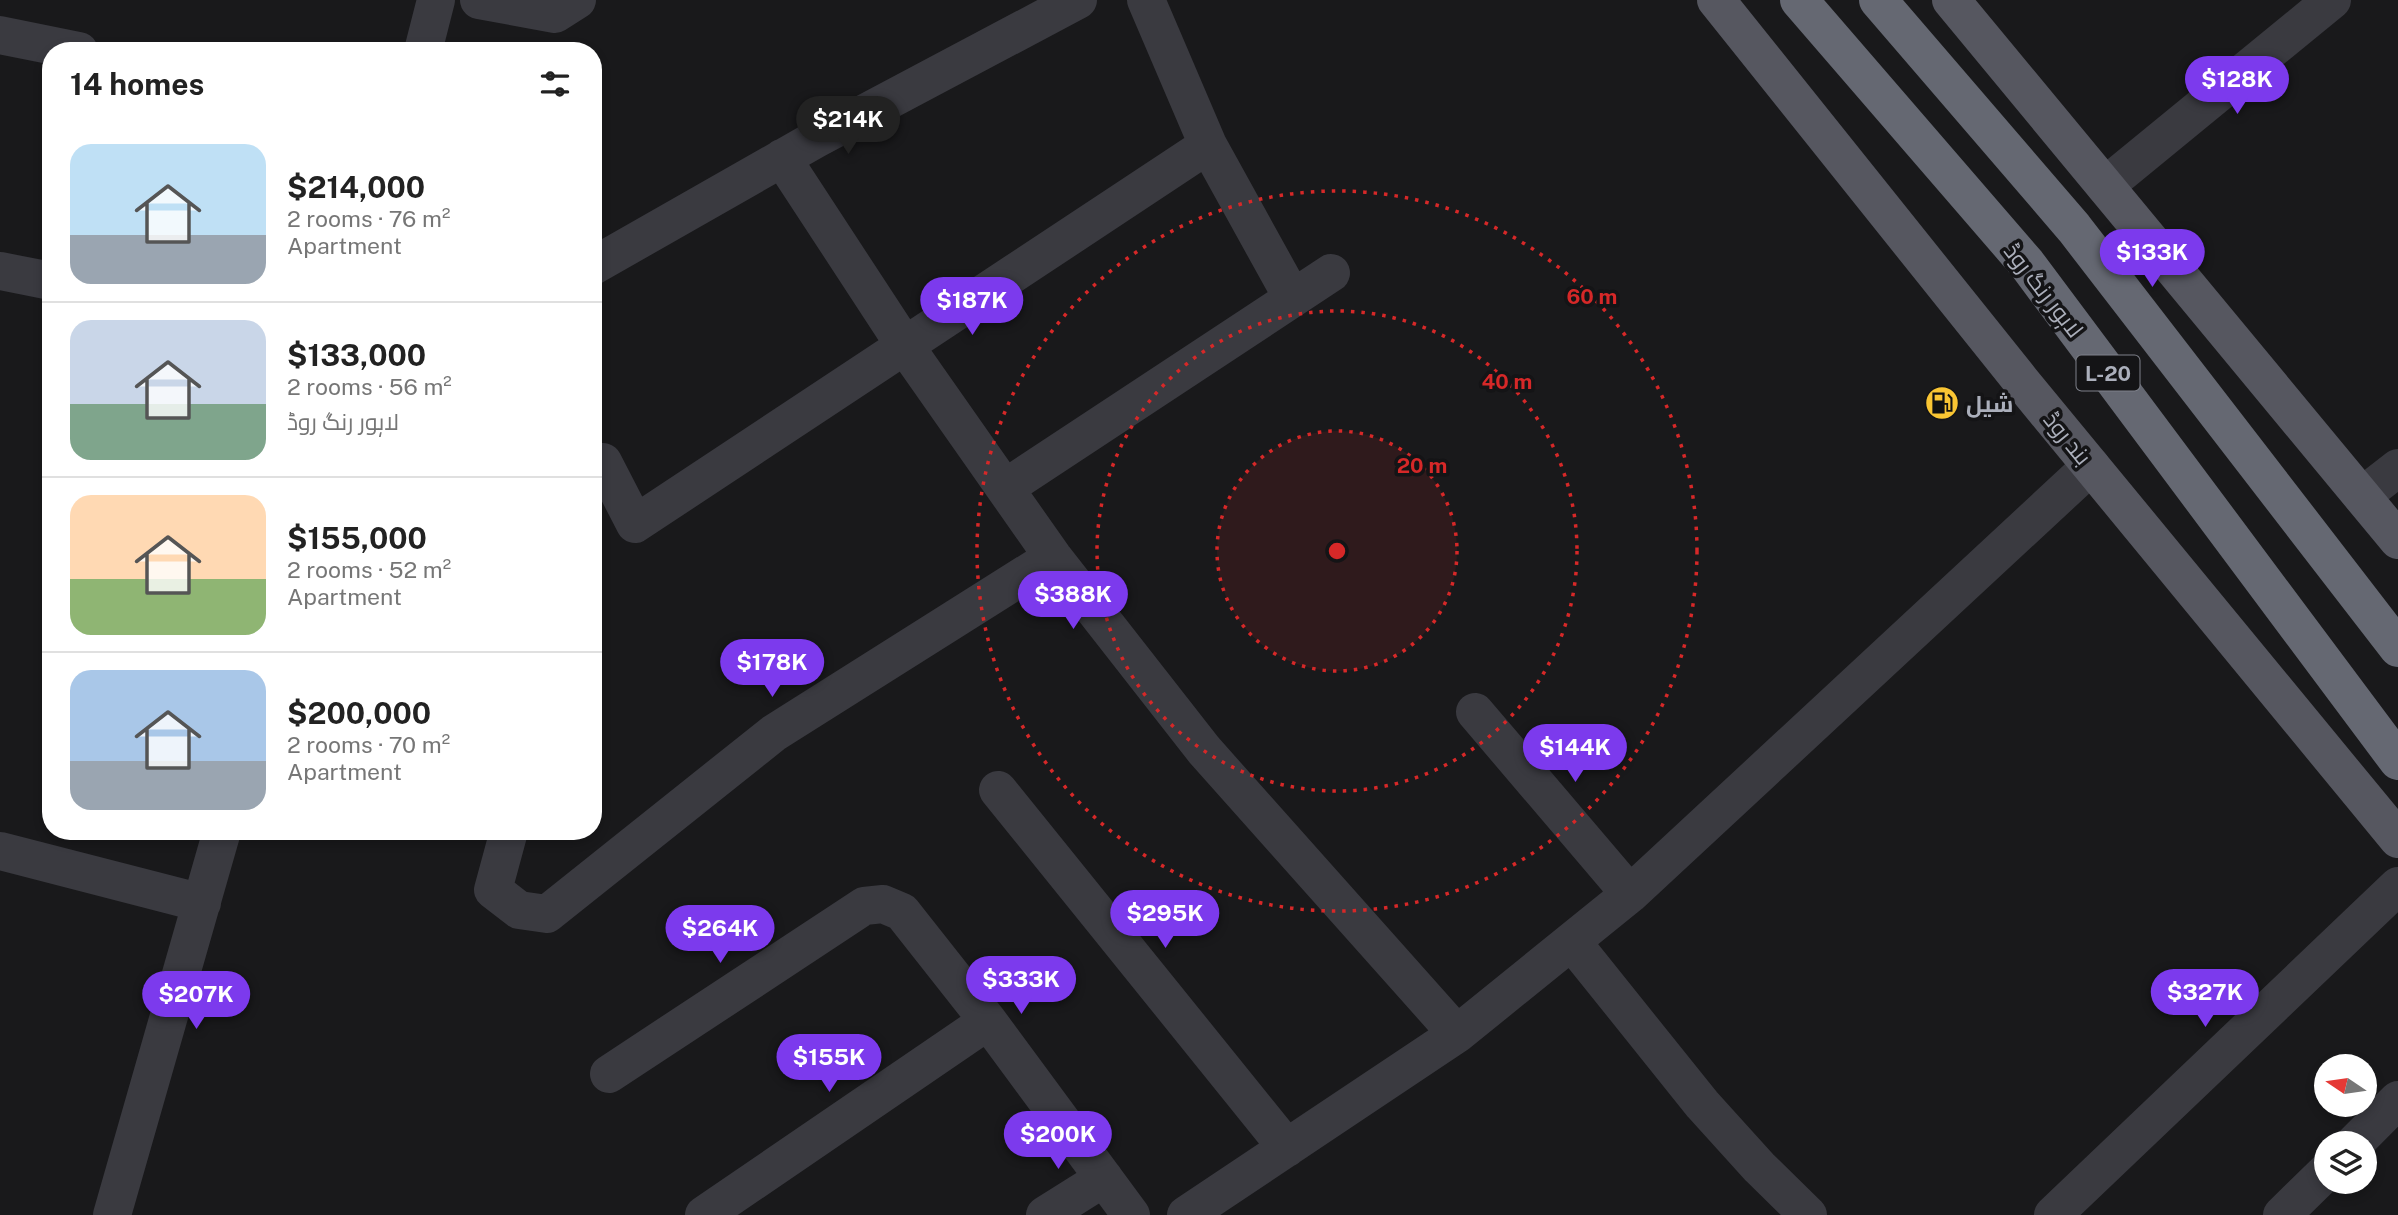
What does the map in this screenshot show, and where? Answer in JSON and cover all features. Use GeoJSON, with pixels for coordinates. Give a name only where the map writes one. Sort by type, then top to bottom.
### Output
{"type":"FeatureCollection","features":[{"type":"Feature","properties":{"kind":"highway","name":"لاہور رنگ روڈ"},"geometry":{"type":"LineString","coordinates":[[1799,0],[2027,264],[2398,761]]}},
{"type":"Feature","properties":{"kind":"highway","name":"L-20"},"geometry":{"type":"LineString","coordinates":[[1878,0],[2074,228],[2398,648]]}},
{"type":"Feature","properties":{"kind":"main road","name":"بند روڈ"},"geometry":{"type":"LineString","coordinates":[[1716,0],[2091,466],[2398,839]]}},
{"type":"Feature","properties":{"kind":"main road"},"geometry":{"type":"LineString","coordinates":[[1951,0],[2398,540]]}},
{"type":"Feature","properties":{"kind":"street"},"geometry":{"type":"LineString","coordinates":[[425,42],[436,0]]}},
{"type":"Feature","properties":{"kind":"street"},"geometry":{"type":"LineString","coordinates":[[480,0],[555,14],[577,0]]}},
{"type":"Feature","properties":{"kind":"street"},"geometry":{"type":"LineString","coordinates":[[602,260],[782,158],[1078,0]]}},
{"type":"Feature","properties":{"kind":"street"},"geometry":{"type":"LineString","coordinates":[[1146,0],[1208,145],[1292,297]]}},
{"type":"Feature","properties":{"kind":"street"},"geometry":{"type":"LineString","coordinates":[[2105,186],[2332,0]]}},
{"type":"Feature","properties":{"kind":"street"},"geometry":{"type":"LineString","coordinates":[[0,35],[42,44]]}},
{"type":"Feature","properties":{"kind":"street"},"geometry":{"type":"LineString","coordinates":[[602,461],[635,524],[1208,145]]}},
{"type":"Feature","properties":{"kind":"street"},"geometry":{"type":"LineString","coordinates":[[782,158],[905,346],[1053,557],[1204,750],[1457,1034]]}},
{"type":"Feature","properties":{"kind":"street"},"geometry":{"type":"LineString","coordinates":[[0,271],[42,280]]}},
{"type":"Feature","properties":{"kind":"street"},"geometry":{"type":"LineString","coordinates":[[1005,488],[1331,273]]}},
{"type":"Feature","properties":{"kind":"street"},"geometry":{"type":"LineString","coordinates":[[1186,1215],[1457,1034],[1630,894],[2091,466]]}},
{"type":"Feature","properties":{"kind":"street"},"geometry":{"type":"LineString","coordinates":[[2362,496],[2398,468]]}},
{"type":"Feature","properties":{"kind":"street"},"geometry":{"type":"LineString","coordinates":[[507,840],[494,890],[519,910],[547,914],[774,733],[1053,557]]}},
{"type":"Feature","properties":{"kind":"street"},"geometry":{"type":"LineString","coordinates":[[1475,712],[1630,894]]}},
{"type":"Feature","properties":{"kind":"street"},"geometry":{"type":"LineString","coordinates":[[998,790],[1287,1148]]}},
{"type":"Feature","properties":{"kind":"street"},"geometry":{"type":"LineString","coordinates":[[112,1215],[220,840]]}},
{"type":"Feature","properties":{"kind":"street"},"geometry":{"type":"LineString","coordinates":[[0,851],[202,904]]}},
{"type":"Feature","properties":{"kind":"street"},"geometry":{"type":"LineString","coordinates":[[2053,1215],[2398,886]]}},
{"type":"Feature","properties":{"kind":"street"},"geometry":{"type":"LineString","coordinates":[[609,1074],[864,906],[883,904],[902,912],[988,1021],[1131,1215]]}},
{"type":"Feature","properties":{"kind":"street"},"geometry":{"type":"LineString","coordinates":[[1572,942],[1702,1104],[1759,1167],[1808,1215]]}},
{"type":"Feature","properties":{"kind":"street"},"geometry":{"type":"LineString","coordinates":[[704,1215],[988,1021]]}},
{"type":"Feature","properties":{"kind":"street"},"geometry":{"type":"LineString","coordinates":[[2367,1131],[2398,1100]]}},
{"type":"Feature","properties":{"kind":"street"},"geometry":{"type":"LineString","coordinates":[[1045,1215],[1104,1178]]}},
{"type":"Feature","properties":{"kind":"street"},"geometry":{"type":"LineString","coordinates":[[2282,1215],[2314,1184]]}},
{"type":"Feature","properties":{"kind":"place","name":"شیل"},"geometry":{"type":"Point","coordinates":[1942,403]}}]}
